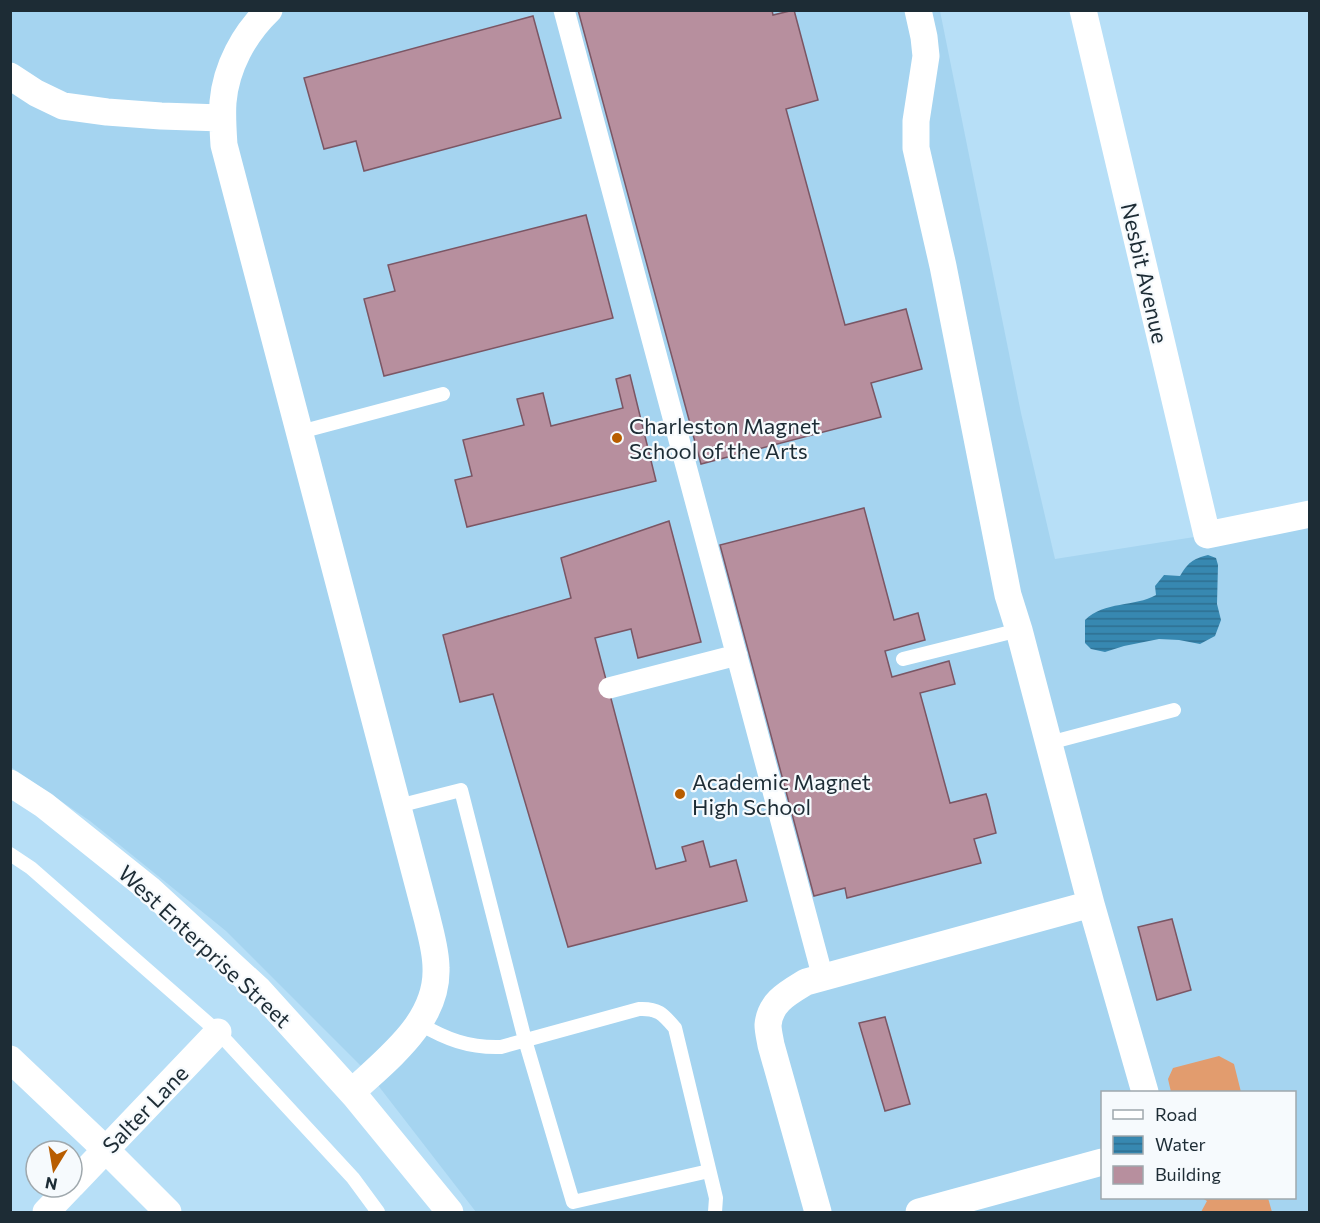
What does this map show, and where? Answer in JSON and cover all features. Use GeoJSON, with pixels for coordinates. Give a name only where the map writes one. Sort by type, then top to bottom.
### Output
{"type":"FeatureCollection","features":[{"type":"Feature","properties":{"kind":"street"},"geometry":{"type":"LineString","coordinates":[[269,10],[245,36],[231,66],[223,99],[224,145],[398,806],[434,947],[436,970],[435,989],[428,1008],[418,1023],[398,1048],[352,1092]]}},
{"type":"Feature","properties":{"kind":"street"},"geometry":{"type":"LineString","coordinates":[[564,10],[824,978]]}},
{"type":"Feature","properties":{"kind":"street"},"geometry":{"type":"LineString","coordinates":[[918,10],[926,56],[916,121],[916,148],[945,278],[1008,595],[1091,904],[1145,1091]]}},
{"type":"Feature","properties":{"kind":"street","name":"Nesbit Avenue"},"geometry":{"type":"LineString","coordinates":[[1083,10],[1207,535],[1310,514]]}},
{"type":"Feature","properties":{"kind":"street"},"geometry":{"type":"LineString","coordinates":[[10,76],[36,93],[63,106],[107,112],[222,118]]}},
{"type":"Feature","properties":{"kind":"street"},"geometry":{"type":"LineString","coordinates":[[609,688],[737,655]]}},
{"type":"Feature","properties":{"kind":"street","name":"West Enterprise Street"},"geometry":{"type":"LineString","coordinates":[[10,783],[44,805],[149,889],[259,990],[352,1092],[450,1212]]}},
{"type":"Feature","properties":{"kind":"street"},"geometry":{"type":"LineString","coordinates":[[818,1212],[771,1045],[768,1026],[772,1009],[784,995],[806,982],[1091,904]]}},
{"type":"Feature","properties":{"kind":"street","name":"Salter Lane"},"geometry":{"type":"LineString","coordinates":[[84,1173],[218,1032]]}},
{"type":"Feature","properties":{"kind":"street"},"geometry":{"type":"LineString","coordinates":[[10,1059],[168,1212]]}},
{"type":"Feature","properties":{"kind":"street"},"geometry":{"type":"LineString","coordinates":[[919,1212],[1101,1162]]}},
{"type":"Feature","properties":{"kind":"street","name":"Salter Lane"},"geometry":{"type":"LineString","coordinates":[[46,1212],[58,1199]]}},
{"type":"Feature","properties":{"kind":"lane"},"geometry":{"type":"LineString","coordinates":[[300,432],[443,394]]}},
{"type":"Feature","properties":{"kind":"lane"},"geometry":{"type":"LineString","coordinates":[[903,658],[1019,630]]}},
{"type":"Feature","properties":{"kind":"lane"},"geometry":{"type":"LineString","coordinates":[[1049,743],[1174,710]]}},
{"type":"Feature","properties":{"kind":"lane"},"geometry":{"type":"LineString","coordinates":[[398,806],[461,790],[525,1040],[573,1202],[709,1171]]}},
{"type":"Feature","properties":{"kind":"lane"},"geometry":{"type":"LineString","coordinates":[[10,854],[32,868],[218,1032],[353,1178],[378,1212]]}},
{"type":"Feature","properties":{"kind":"lane"},"geometry":{"type":"LineString","coordinates":[[418,1023],[460,1044],[484,1048],[501,1047],[639,1009],[652,1009],[663,1015],[675,1028],[716,1198],[715,1212]]}},
{"type":"Feature","properties":{"kind":"shaded area"},"geometry":{"type":"Polygon","coordinates":[[[10,11],[940,11],[1021,413],[1055,559],[1207,535],[1309,514],[1309,1212],[476,1212],[370,1075],[226,931],[90,821],[11,767],[10,11]]]}},
{"type":"Feature","properties":{"kind":"shaded area"},"geometry":{"type":"Polygon","coordinates":[[[1219,1056],[1234,1064],[1241,1091],[1171,1091],[1168,1079],[1173,1068],[1219,1056]]]}},
{"type":"Feature","properties":{"kind":"shaded area"},"geometry":{"type":"Polygon","coordinates":[[[1204,1199],[1268,1199],[1272,1212],[1201,1212],[1207,1201],[1204,1199]]]}},
{"type":"Feature","properties":{"kind":"water"},"geometry":{"type":"Polygon","coordinates":[[[1208,555],[1216,558],[1218,565],[1217,604],[1221,620],[1215,636],[1200,644],[1159,639],[1105,652],[1091,649],[1085,643],[1085,620],[1093,614],[1156,595],[1155,586],[1164,575],[1180,576],[1191,562],[1208,555]]]}},
{"type":"Feature","properties":{"kind":"building"},"geometry":{"type":"Polygon","coordinates":[[[578,10],[772,10],[773,15],[794,10],[818,100],[786,109],[845,325],[906,309],[922,369],[871,383],[881,417],[701,464],[578,10]]]}},
{"type":"Feature","properties":{"kind":"building"},"geometry":{"type":"Polygon","coordinates":[[[533,16],[561,118],[364,171],[356,141],[324,149],[304,78],[533,16]]]}},
{"type":"Feature","properties":{"kind":"building"},"geometry":{"type":"Polygon","coordinates":[[[586,215],[613,318],[384,376],[364,299],[395,291],[388,265],[586,215]]]}},
{"type":"Feature","properties":{"kind":"building"},"geometry":{"type":"Polygon","coordinates":[[[630,375],[656,481],[467,527],[455,480],[472,476],[463,440],[524,425],[517,399],[543,393],[551,426],[623,408],[616,379],[630,375]]]}},
{"type":"Feature","properties":{"kind":"building"},"geometry":{"type":"Polygon","coordinates":[[[864,508],[894,620],[918,613],[925,640],[885,651],[892,677],[949,661],[955,684],[920,693],[950,803],[986,794],[996,833],[974,839],[981,863],[847,898],[845,888],[814,896],[720,545],[864,508]]]}},
{"type":"Feature","properties":{"kind":"building"},"geometry":{"type":"Polygon","coordinates":[[[669,521],[701,642],[638,658],[631,629],[595,638],[656,869],[686,861],[682,847],[703,841],[710,867],[736,860],[747,901],[568,947],[493,694],[460,702],[443,635],[571,598],[561,558],[669,521]]]}},
{"type":"Feature","properties":{"kind":"building"},"geometry":{"type":"Polygon","coordinates":[[[1172,919],[1191,990],[1157,1000],[1138,927],[1172,919]]]}},
{"type":"Feature","properties":{"kind":"building"},"geometry":{"type":"Polygon","coordinates":[[[885,1017],[910,1104],[885,1111],[859,1023],[885,1017]]]}},
{"type":"Feature","properties":{"kind":"place","name":"Charleston Magnet School of the Arts"},"geometry":{"type":"Point","coordinates":[617,438]}},
{"type":"Feature","properties":{"kind":"place","name":"Academic Magnet High School"},"geometry":{"type":"Point","coordinates":[680,794]}}]}
